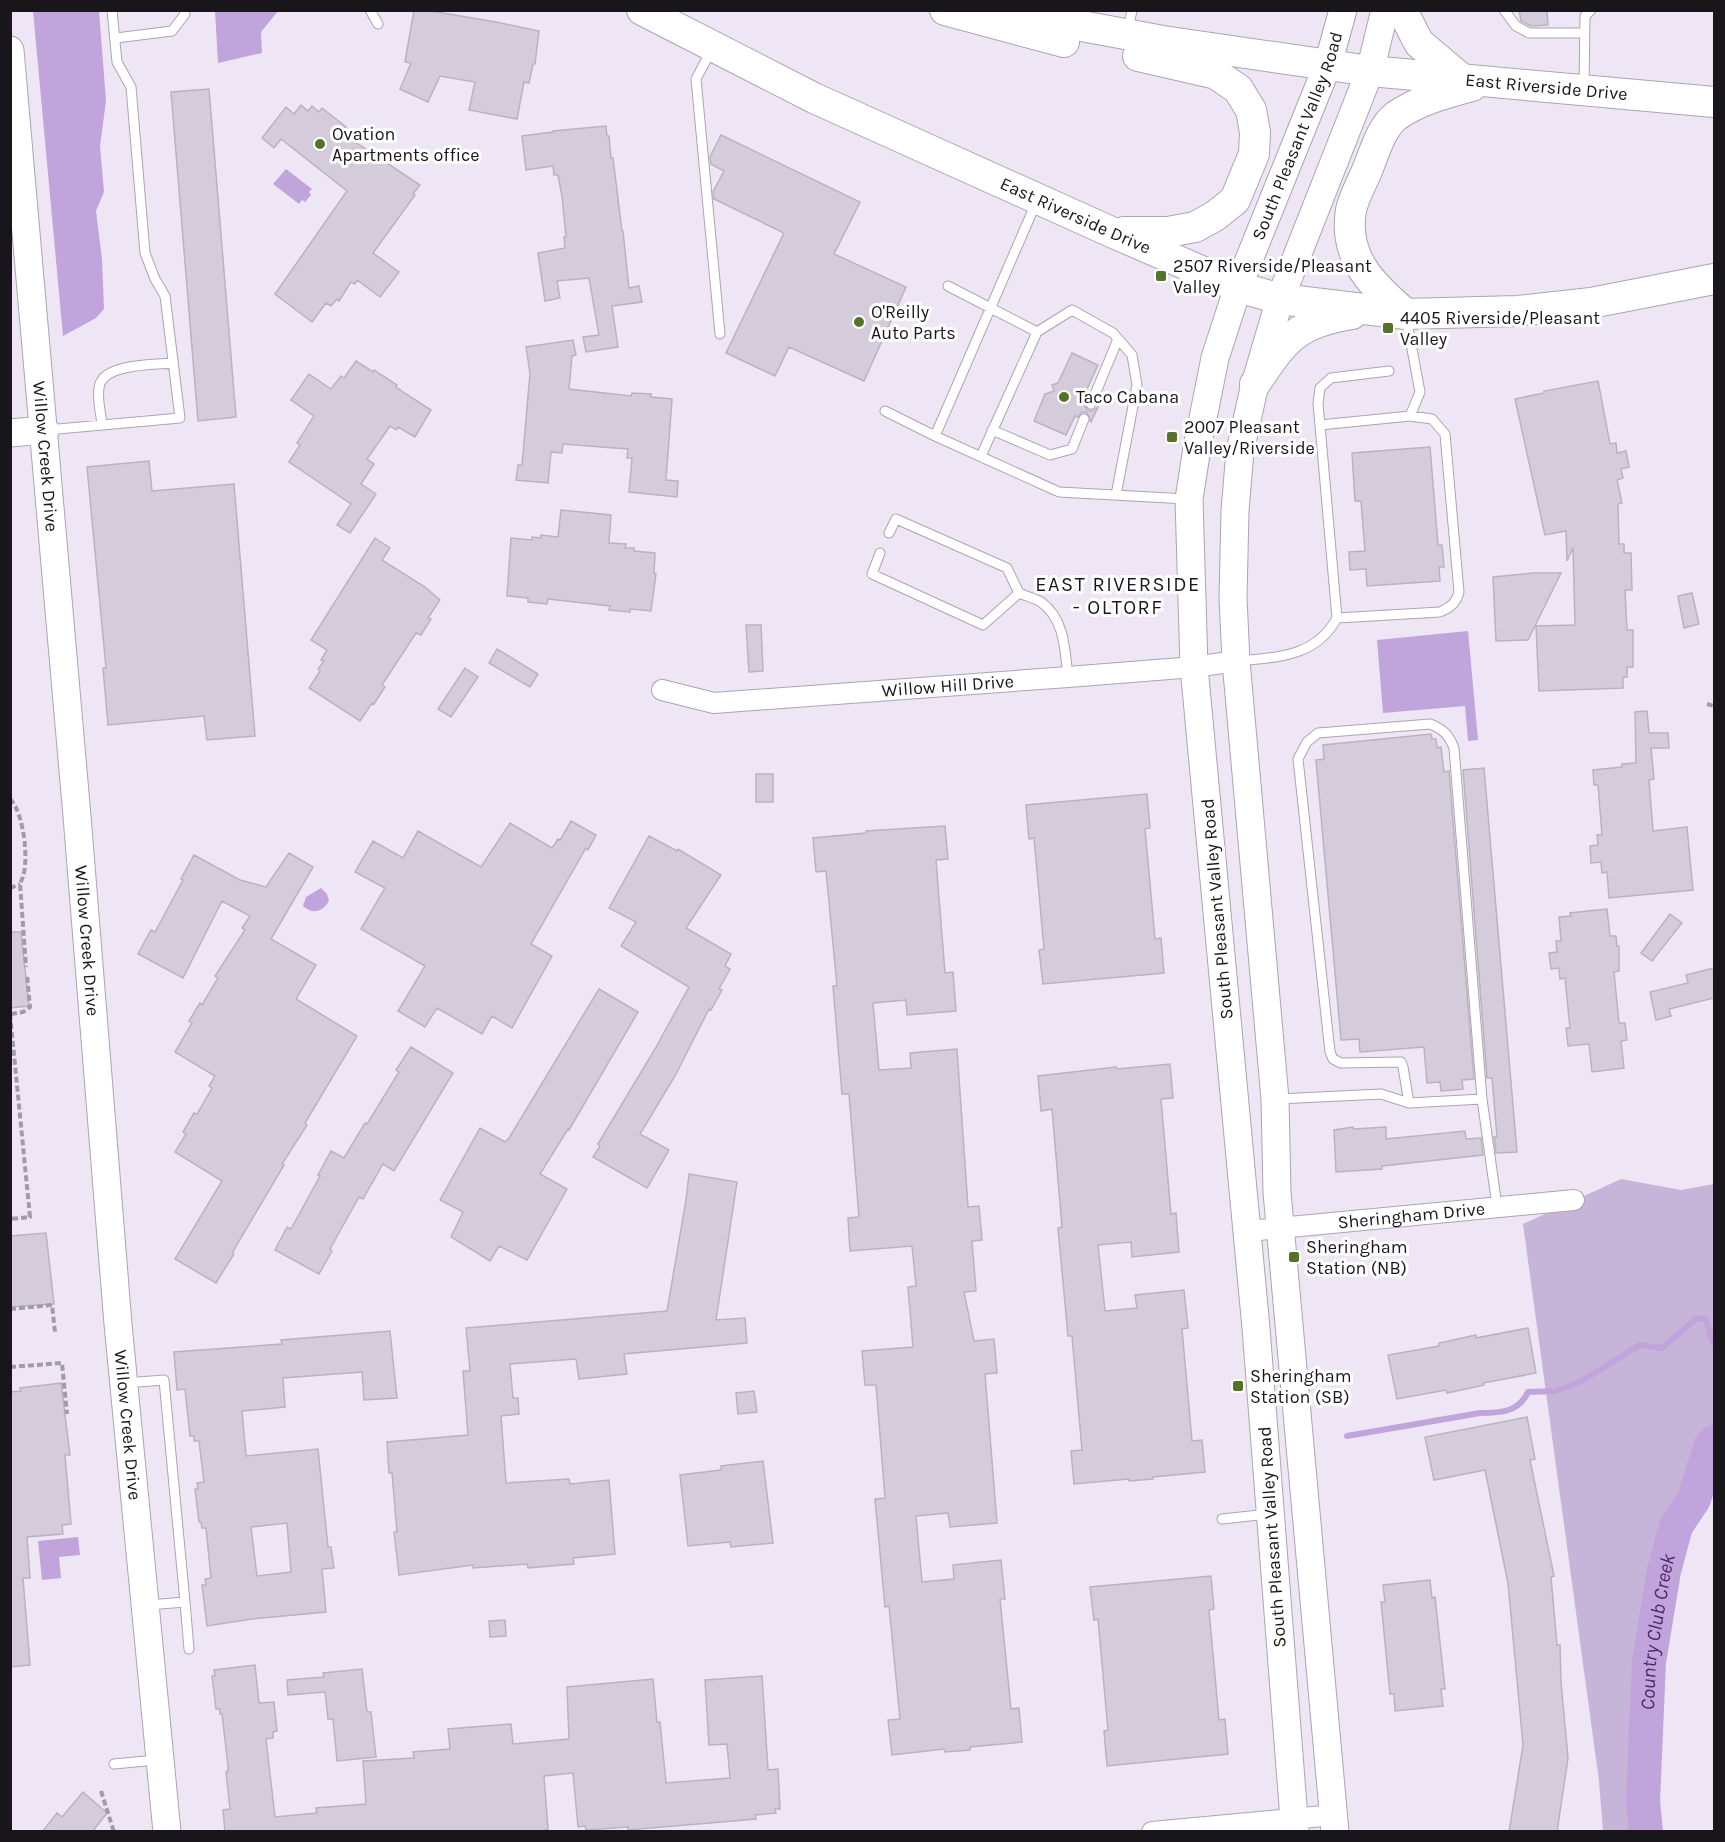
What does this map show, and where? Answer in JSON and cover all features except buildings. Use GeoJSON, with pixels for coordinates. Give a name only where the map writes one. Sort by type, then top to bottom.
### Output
{"type":"FeatureCollection","features":[{"type":"Feature","properties":{"kind":"main road","name":"East Riverside Drive"},"geometry":{"type":"LineString","coordinates":[[642,10],[814,98],[1238,287],[1280,299],[1406,314],[1517,311],[1591,303],[1714,279]]}},
{"type":"Feature","properties":{"kind":"main road"},"geometry":{"type":"LineString","coordinates":[[945,10],[1062,42],[1154,59],[1216,74],[1238,89],[1251,110],[1255,132],[1254,154],[1235,200],[1215,216],[1195,227],[1168,232],[1109,231]]}},
{"type":"Feature","properties":{"kind":"main road","name":"East Riverside Drive"},"geometry":{"type":"LineString","coordinates":[[1025,10],[1117,24],[1370,71],[1714,102]]}},
{"type":"Feature","properties":{"kind":"main road","name":"South Pleasant Valley Road"},"geometry":{"type":"LineString","coordinates":[[1295,1825],[1248,1231],[1194,667],[1189,499],[1215,358],[1238,287],[1328,64],[1343,10]]}},
{"type":"Feature","properties":{"kind":"main road","name":"South Pleasant Valley Road"},"geometry":{"type":"LineString","coordinates":[[1334,1823],[1277,1192],[1275,1099],[1236,661],[1233,598],[1235,511],[1240,451],[1280,299],[1370,71],[1385,10]]}},
{"type":"Feature","properties":{"kind":"main road"},"geometry":{"type":"LineString","coordinates":[[1402,10],[1419,43],[1475,81]]}},
{"type":"Feature","properties":{"kind":"main road","name":"Willow Creek Drive"},"geometry":{"type":"LineString","coordinates":[[10,50],[45,430],[124,1383],[167,1832]]}},
{"type":"Feature","properties":{"kind":"main road"},"geometry":{"type":"LineString","coordinates":[[1406,314],[1378,290],[1357,262],[1351,242],[1351,210],[1379,140],[1394,118],[1414,105],[1475,81]]}},
{"type":"Feature","properties":{"kind":"main road"},"geometry":{"type":"LineString","coordinates":[[1256,384],[1277,352],[1297,332],[1335,317],[1373,311]]}},
{"type":"Feature","properties":{"kind":"main road"},"geometry":{"type":"LineString","coordinates":[[10,433],[45,430]]}},
{"type":"Feature","properties":{"kind":"main road"},"geometry":{"type":"LineString","coordinates":[[1271,1514],[1306,1509]]}},
{"type":"Feature","properties":{"kind":"street","name":"Willow Hill Drive"},"geometry":{"type":"LineString","coordinates":[[662,690],[714,703],[1194,667],[1236,661]]}},
{"type":"Feature","properties":{"kind":"street","name":"Sheringham Drive"},"geometry":{"type":"LineString","coordinates":[[1248,1231],[1574,1200]]}},
{"type":"Feature","properties":{"kind":"street"},"geometry":{"type":"LineString","coordinates":[[1152,1832],[1334,1823]]}},
{"type":"Feature","properties":{"kind":"lane"},"geometry":{"type":"LineString","coordinates":[[45,430],[180,418],[165,296],[155,279],[146,253],[132,87],[117,62],[112,10]]}},
{"type":"Feature","properties":{"kind":"lane"},"geometry":{"type":"LineString","coordinates":[[116,38],[172,31],[184,14],[184,10]]}},
{"type":"Feature","properties":{"kind":"lane"},"geometry":{"type":"LineString","coordinates":[[370,10],[378,24]]}},
{"type":"Feature","properties":{"kind":"lane"},"geometry":{"type":"LineString","coordinates":[[1504,10],[1516,26],[1528,33],[1584,33]]}},
{"type":"Feature","properties":{"kind":"lane"},"geometry":{"type":"LineString","coordinates":[[1584,90],[1584,33],[1586,16],[1591,10]]}},
{"type":"Feature","properties":{"kind":"lane"},"geometry":{"type":"LineString","coordinates":[[713,47],[696,79],[720,334]]}},
{"type":"Feature","properties":{"kind":"lane"},"geometry":{"type":"LineString","coordinates":[[935,436],[1038,199]]}},
{"type":"Feature","properties":{"kind":"lane"},"geometry":{"type":"LineString","coordinates":[[948,286],[1037,332]]}},
{"type":"Feature","properties":{"kind":"lane"},"geometry":{"type":"LineString","coordinates":[[981,456],[1037,332],[1072,310],[1113,333],[1132,356],[1137,385],[1116,495]]}},
{"type":"Feature","properties":{"kind":"lane"},"geometry":{"type":"LineString","coordinates":[[1406,314],[1420,392],[1410,416]]}},
{"type":"Feature","properties":{"kind":"lane"},"geometry":{"type":"LineString","coordinates":[[1091,404],[1118,339]]}},
{"type":"Feature","properties":{"kind":"lane"},"geometry":{"type":"LineString","coordinates":[[102,425],[98,386],[105,376],[121,368],[173,363]]}},
{"type":"Feature","properties":{"kind":"lane"},"geometry":{"type":"LineString","coordinates":[[1236,661],[1277,657],[1310,648],[1330,631],[1337,618],[1318,403],[1320,388],[1331,378],[1389,371]]}},
{"type":"Feature","properties":{"kind":"lane"},"geometry":{"type":"LineString","coordinates":[[885,411],[1059,492],[1189,499]]}},
{"type":"Feature","properties":{"kind":"lane"},"geometry":{"type":"LineString","coordinates":[[1320,425],[1410,416],[1432,419],[1445,434],[1459,592],[1450,608],[1440,612],[1337,618]]}},
{"type":"Feature","properties":{"kind":"lane"},"geometry":{"type":"LineString","coordinates":[[992,430],[1050,455],[1072,449],[1084,419]]}},
{"type":"Feature","properties":{"kind":"lane"},"geometry":{"type":"LineString","coordinates":[[888,533],[896,519],[1007,568],[1018,593],[1041,602],[1057,619],[1064,643],[1068,677]]}},
{"type":"Feature","properties":{"kind":"lane"},"geometry":{"type":"LineString","coordinates":[[880,553],[872,574],[983,625],[1018,593]]}},
{"type":"Feature","properties":{"kind":"lane"},"geometry":{"type":"LineString","coordinates":[[1409,1103],[1401,1062],[1341,1063],[1333,1059],[1329,1052],[1298,759],[1307,742],[1318,733],[1430,724],[1442,729],[1451,739],[1454,748],[1482,1099],[1497,1206]]}},
{"type":"Feature","properties":{"kind":"lane"},"geometry":{"type":"LineString","coordinates":[[1275,1099],[1381,1094],[1409,1103],[1482,1099]]}},
{"type":"Feature","properties":{"kind":"lane"},"geometry":{"type":"LineString","coordinates":[[124,1383],[164,1380],[189,1649]]}},
{"type":"Feature","properties":{"kind":"lane"},"geometry":{"type":"LineString","coordinates":[[1222,1519],[1271,1514]]}},
{"type":"Feature","properties":{"kind":"lane"},"geometry":{"type":"LineString","coordinates":[[146,1605],[185,1602]]}},
{"type":"Feature","properties":{"kind":"lane"},"geometry":{"type":"LineString","coordinates":[[114,1764],[160,1760]]}},
{"type":"Feature","properties":{"kind":"path"},"geometry":{"type":"LineString","coordinates":[[1707,704],[1714,706]]}},
{"type":"Feature","properties":{"kind":"path"},"geometry":{"type":"LineString","coordinates":[[10,800],[16,805],[25,842],[24,875],[20,883],[26,967]]}},
{"type":"Feature","properties":{"kind":"path"},"geometry":{"type":"LineString","coordinates":[[10,888],[20,883]]}},
{"type":"Feature","properties":{"kind":"path"},"geometry":{"type":"LineString","coordinates":[[10,1219],[30,1217],[11,1014],[23,1012],[30,1007],[27,975]]}},
{"type":"Feature","properties":{"kind":"path"},"geometry":{"type":"LineString","coordinates":[[10,1309],[52,1305],[55,1332]]}},
{"type":"Feature","properties":{"kind":"path"},"geometry":{"type":"LineString","coordinates":[[10,1367],[63,1363],[67,1414]]}},
{"type":"Feature","properties":{"kind":"path"},"geometry":{"type":"LineString","coordinates":[[101,1791],[114,1832]]}},
{"type":"Feature","properties":{"kind":"shaded area"},"geometry":{"type":"Polygon","coordinates":[[[33,11],[99,11],[106,101],[100,146],[104,192],[96,211],[102,259],[104,309],[96,318],[63,336],[33,11]]]}},
{"type":"Feature","properties":{"kind":"shaded area"},"geometry":{"type":"Polygon","coordinates":[[[215,11],[278,11],[261,32],[262,53],[218,63],[215,11]]]}},
{"type":"Feature","properties":{"kind":"shaded area"},"geometry":{"type":"Polygon","coordinates":[[[286,169],[312,189],[309,192],[311,195],[305,202],[302,200],[299,204],[273,184],[286,169]]]}},
{"type":"Feature","properties":{"kind":"shaded area"},"geometry":{"type":"Polygon","coordinates":[[[1468,631],[1478,740],[1468,741],[1465,706],[1383,713],[1377,640],[1468,631]]]}},
{"type":"Feature","properties":{"kind":"shaded area"},"geometry":{"type":"Polygon","coordinates":[[[321,888],[327,894],[329,901],[323,908],[310,911],[303,906],[306,897],[321,888]]]}},
{"type":"Feature","properties":{"kind":"shaded area"},"geometry":{"type":"Polygon","coordinates":[[[1621,1179],[1681,1190],[1714,1184],[1714,1431],[1696,1467],[1683,1505],[1662,1552],[1642,1670],[1643,1801],[1654,1831],[1603,1831],[1599,1781],[1523,1224],[1621,1179]]]}},
{"type":"Feature","properties":{"kind":"shaded area"},"geometry":{"type":"Polygon","coordinates":[[[78,1537],[80,1555],[59,1557],[61,1578],[42,1580],[38,1541],[78,1537]]]}},
{"type":"Feature","properties":{"kind":"waterway"},"geometry":{"type":"LineString","coordinates":[[1347,1436],[1508,1410],[1520,1404],[1528,1392],[1555,1391],[1580,1382],[1640,1345],[1662,1348],[1697,1318],[1706,1319],[1714,1343]]}},
{"type":"Feature","properties":{"kind":"waterway","name":"Country Club Creek"},"geometry":{"type":"LineString","coordinates":[[1646,1832],[1643,1801],[1649,1662],[1664,1571],[1676,1526],[1694,1499],[1714,1442]]}},
{"type":"Feature","properties":{"kind":"place","name":"Ovation Apartments office"},"geometry":{"type":"Point","coordinates":[320,144]}},
{"type":"Feature","properties":{"kind":"place","name":"2507 Riverside/Pleasant Valley"},"geometry":{"type":"Point","coordinates":[1161,276]}},
{"type":"Feature","properties":{"kind":"place","name":"O'Reilly Auto Parts"},"geometry":{"type":"Point","coordinates":[859,322]}},
{"type":"Feature","properties":{"kind":"place","name":"4405 Riverside/Pleasant Valley"},"geometry":{"type":"Point","coordinates":[1388,328]}},
{"type":"Feature","properties":{"kind":"place","name":"Taco Cabana"},"geometry":{"type":"Point","coordinates":[1064,397]}},
{"type":"Feature","properties":{"kind":"place","name":"2007 Pleasant Valley/Riverside"},"geometry":{"type":"Point","coordinates":[1172,437]}},
{"type":"Feature","properties":{"kind":"place","name":"Sheringham Station (NB)"},"geometry":{"type":"Point","coordinates":[1294,1257]}},
{"type":"Feature","properties":{"kind":"place","name":"Sheringham Station (SB)"},"geometry":{"type":"Point","coordinates":[1238,1386]}},
{"type":"Feature","properties":{"kind":"district","name":"EAST RIVERSIDE - OLTORF"},"geometry":{"type":"Point","coordinates":[1118,596]}}]}
